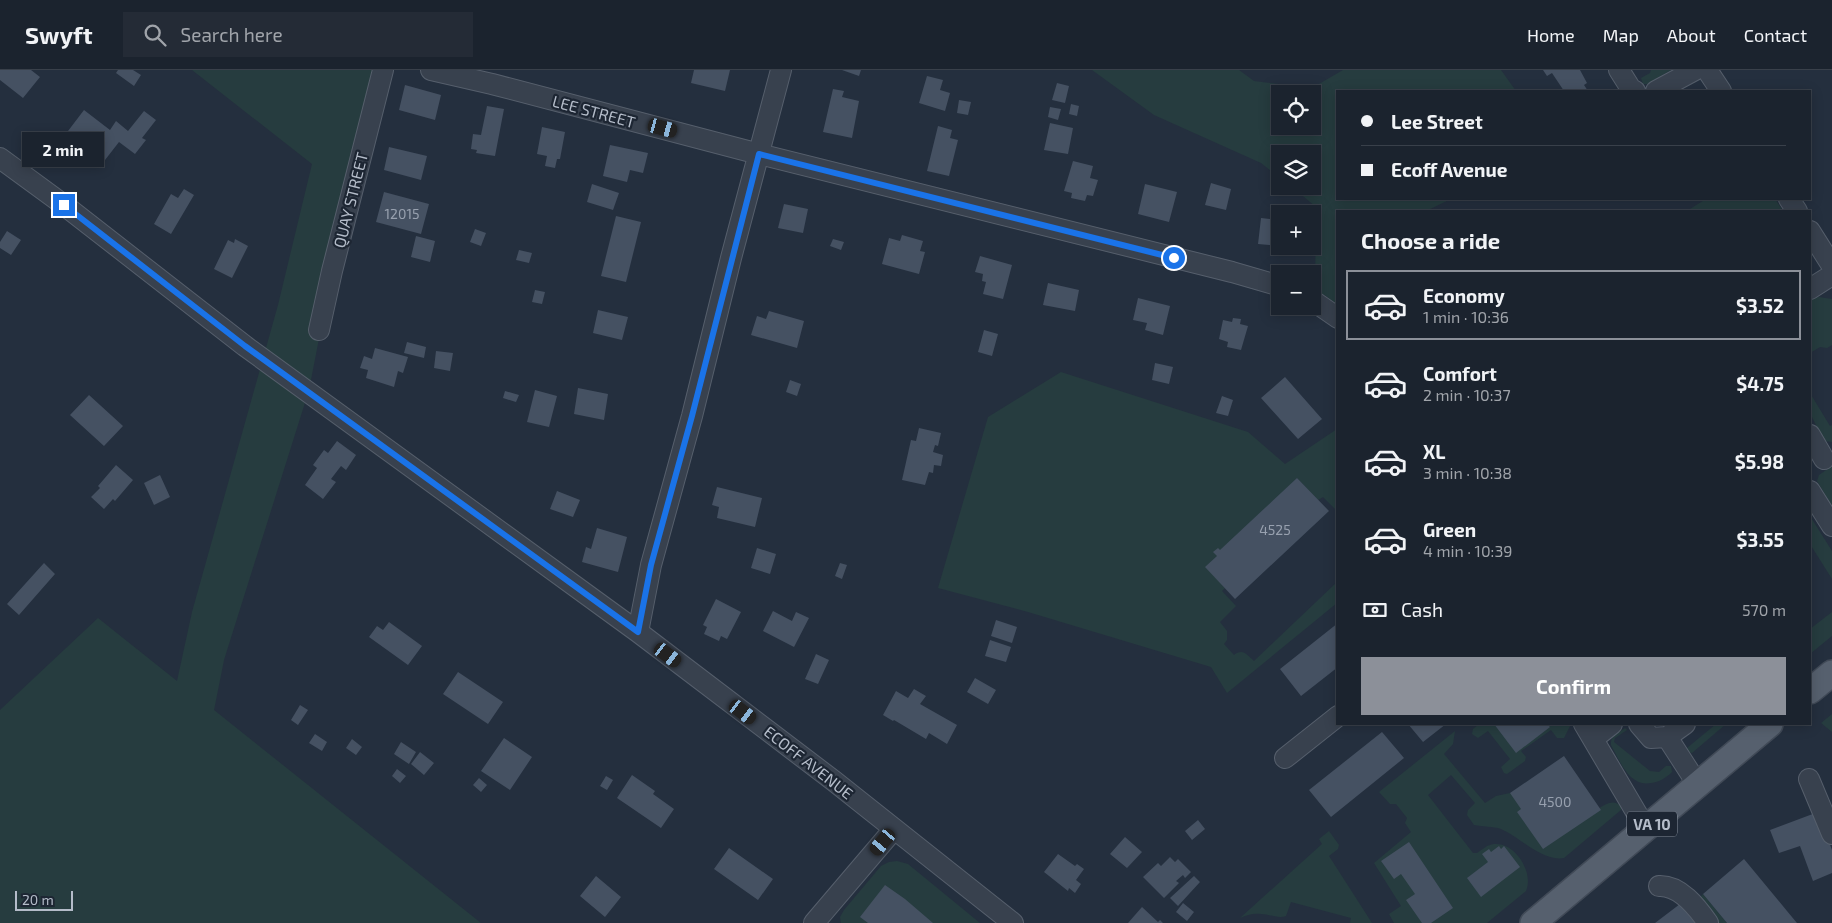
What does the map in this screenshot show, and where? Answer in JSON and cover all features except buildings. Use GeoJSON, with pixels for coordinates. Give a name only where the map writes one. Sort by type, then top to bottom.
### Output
{"type":"FeatureCollection","features":[{"type":"Feature","properties":{"kind":"main road"},"geometry":{"type":"LineString","coordinates":[[1811,690],[1832,673]]}},
{"type":"Feature","properties":{"kind":"main road","name":"VA 10"},"geometry":{"type":"LineString","coordinates":[[1533,923],[1769,725]]}},
{"type":"Feature","properties":{"kind":"street","name":"QUAY STREET"},"geometry":{"type":"LineString","coordinates":[[319,330],[384,70]]}},
{"type":"Feature","properties":{"kind":"street","name":"LEE STREET"},"geometry":{"type":"LineString","coordinates":[[431,70],[1271,284]]}},
{"type":"Feature","properties":{"kind":"street"},"geometry":{"type":"LineString","coordinates":[[638,632],[651,565],[692,416],[781,70]]}},
{"type":"Feature","properties":{"kind":"street"},"geometry":{"type":"LineString","coordinates":[[1619,70],[1633,90]]}},
{"type":"Feature","properties":{"kind":"street"},"geometry":{"type":"LineString","coordinates":[[1658,90],[1695,70]]}},
{"type":"Feature","properties":{"kind":"street"},"geometry":{"type":"LineString","coordinates":[[1707,70],[1720,90]]}},
{"type":"Feature","properties":{"kind":"street","name":"ECOFF AVENUE"},"geometry":{"type":"LineString","coordinates":[[0,158],[64,205],[245,346],[638,632],[834,781],[1013,923]]}},
{"type":"Feature","properties":{"kind":"street"},"geometry":{"type":"LineString","coordinates":[[1811,234],[1832,266]]}},
{"type":"Feature","properties":{"kind":"street"},"geometry":{"type":"LineString","coordinates":[[1811,287],[1832,275]]}},
{"type":"Feature","properties":{"kind":"street"},"geometry":{"type":"LineString","coordinates":[[1321,306],[1336,317]]}},
{"type":"Feature","properties":{"kind":"street"},"geometry":{"type":"LineString","coordinates":[[1811,437],[1824,459]]}},
{"type":"Feature","properties":{"kind":"street"},"geometry":{"type":"LineString","coordinates":[[1811,493],[1832,526]]}},
{"type":"Feature","properties":{"kind":"street"},"geometry":{"type":"LineString","coordinates":[[1285,758],[1336,718]]}},
{"type":"Feature","properties":{"kind":"street"},"geometry":{"type":"LineString","coordinates":[[1609,725],[1588,731],[1646,830]]}},
{"type":"Feature","properties":{"kind":"street"},"geometry":{"type":"LineString","coordinates":[[1640,725],[1651,738],[1667,737],[1684,725]]}},
{"type":"Feature","properties":{"kind":"street"},"geometry":{"type":"LineString","coordinates":[[1667,737],[1698,785]]}},
{"type":"Feature","properties":{"kind":"street"},"geometry":{"type":"LineString","coordinates":[[1809,779],[1832,834]]}},
{"type":"Feature","properties":{"kind":"street"},"geometry":{"type":"LineString","coordinates":[[815,923],[894,829]]}},
{"type":"Feature","properties":{"kind":"street"},"geometry":{"type":"LineString","coordinates":[[1659,886],[1668,886],[1677,890],[1701,912],[1708,923]]}},
{"type":"Feature","properties":{"kind":"green space"},"geometry":{"type":"Polygon","coordinates":[[[192,70],[379,70],[332,272],[309,390],[224,660],[214,710],[481,923],[0,923],[0,710],[98,618],[177,681],[192,612],[278,305],[312,164],[192,70]]]}},
{"type":"Feature","properties":{"kind":"green space"},"geometry":{"type":"Polygon","coordinates":[[[1092,70],[1239,70],[1254,81],[1287,85],[1271,85],[1271,135],[1321,135],[1321,85],[1317,85],[1343,70],[1501,70],[1515,90],[1336,90],[1336,200],[1449,200],[1428,210],[1336,210],[1336,304],[1321,293],[1321,265],[1315,265],[1315,255],[1321,255],[1321,205],[1314,205],[1302,195],[1321,195],[1321,145],[1271,145],[1271,171],[1261,163],[1154,115],[1092,70]]]}},
{"type":"Feature","properties":{"kind":"green space"},"geometry":{"type":"Polygon","coordinates":[[[1651,70],[1671,70],[1647,84],[1643,84],[1641,78],[1650,73],[1651,70]]]}},
{"type":"Feature","properties":{"kind":"green space"},"geometry":{"type":"Polygon","coordinates":[[[1704,200],[1776,200],[1782,210],[1690,210],[1704,200]]]}},
{"type":"Feature","properties":{"kind":"green space"},"geometry":{"type":"Polygon","coordinates":[[[1811,298],[1832,299],[1832,345],[1827,348],[1820,347],[1811,352],[1811,298]]]}},
{"type":"Feature","properties":{"kind":"green space"},"geometry":{"type":"Polygon","coordinates":[[[1061,372],[1248,432],[1285,464],[1336,430],[1336,510],[1323,497],[1318,500],[1297,478],[1222,558],[1222,585],[1225,588],[1222,591],[1236,606],[1220,622],[1227,631],[1227,640],[1224,644],[1234,655],[1242,652],[1254,661],[1336,583],[1336,604],[1227,693],[1211,667],[1028,612],[938,588],[988,417],[1061,372]]]}},
{"type":"Feature","properties":{"kind":"green space"},"geometry":{"type":"Polygon","coordinates":[[[1811,395],[1830,426],[1832,425],[1832,442],[1824,441],[1811,415],[1811,395]]]}},
{"type":"Feature","properties":{"kind":"green space"},"geometry":{"type":"Polygon","coordinates":[[[1832,466],[1832,506],[1817,481],[1819,475],[1832,466]]]}},
{"type":"Feature","properties":{"kind":"green space"},"geometry":{"type":"Polygon","coordinates":[[[1811,518],[1832,551],[1832,579],[1811,546],[1811,518]]]}},
{"type":"Feature","properties":{"kind":"green space"},"geometry":{"type":"Polygon","coordinates":[[[1832,612],[1832,636],[1811,653],[1811,628],[1832,612]]]}},
{"type":"Feature","properties":{"kind":"green space"},"geometry":{"type":"Polygon","coordinates":[[[1832,714],[1832,732],[1821,723],[1832,714]]]}},
{"type":"Feature","properties":{"kind":"green space"},"geometry":{"type":"Polygon","coordinates":[[[1478,725],[1570,725],[1564,738],[1557,738],[1551,730],[1521,751],[1526,757],[1525,761],[1507,774],[1504,773],[1501,767],[1510,759],[1488,731],[1478,738],[1472,734],[1473,729],[1478,725]]]}},
{"type":"Feature","properties":{"kind":"green space"},"geometry":{"type":"Polygon","coordinates":[[[1715,725],[1725,725],[1692,753],[1686,751],[1687,748],[1715,725]]]}},
{"type":"Feature","properties":{"kind":"green space"},"geometry":{"type":"Polygon","coordinates":[[[1625,728],[1627,730],[1615,738],[1614,742],[1650,771],[1659,772],[1666,766],[1671,766],[1672,772],[1657,782],[1651,783],[1643,783],[1631,777],[1626,772],[1611,745],[1613,737],[1625,728]]]}},
{"type":"Feature","properties":{"kind":"green space"},"geometry":{"type":"Polygon","coordinates":[[[1455,731],[1453,744],[1444,754],[1485,803],[1496,796],[1510,793],[1598,809],[1607,804],[1615,803],[1621,806],[1621,810],[1564,858],[1556,858],[1539,853],[1501,829],[1474,825],[1467,815],[1468,810],[1475,803],[1451,775],[1428,795],[1473,853],[1496,844],[1512,850],[1524,865],[1528,883],[1526,891],[1487,923],[1394,923],[1389,914],[1401,906],[1374,863],[1411,832],[1405,823],[1407,818],[1396,804],[1390,804],[1379,792],[1455,731]]]}},
{"type":"Feature","properties":{"kind":"green space"},"geometry":{"type":"Polygon","coordinates":[[[1329,831],[1339,845],[1338,849],[1329,856],[1372,923],[1350,923],[1351,918],[1291,902],[1286,916],[1255,914],[1240,918],[1322,844],[1319,839],[1329,831]]]}},
{"type":"Feature","properties":{"kind":"green space"},"geometry":{"type":"Polygon","coordinates":[[[897,861],[908,864],[980,923],[841,923],[840,917],[844,910],[881,866],[897,861]]]}},
{"type":"Feature","properties":{"kind":"green space"},"geometry":{"type":"Polygon","coordinates":[[[1703,894],[1727,923],[1716,923],[1698,900],[1703,894]]]}},
{"type":"Feature","properties":{"kind":"route"},"geometry":{"type":"LineString","coordinates":[[64,205],[245,346],[638,632],[651,565],[692,416],[759,154],[1174,258]]}}]}
